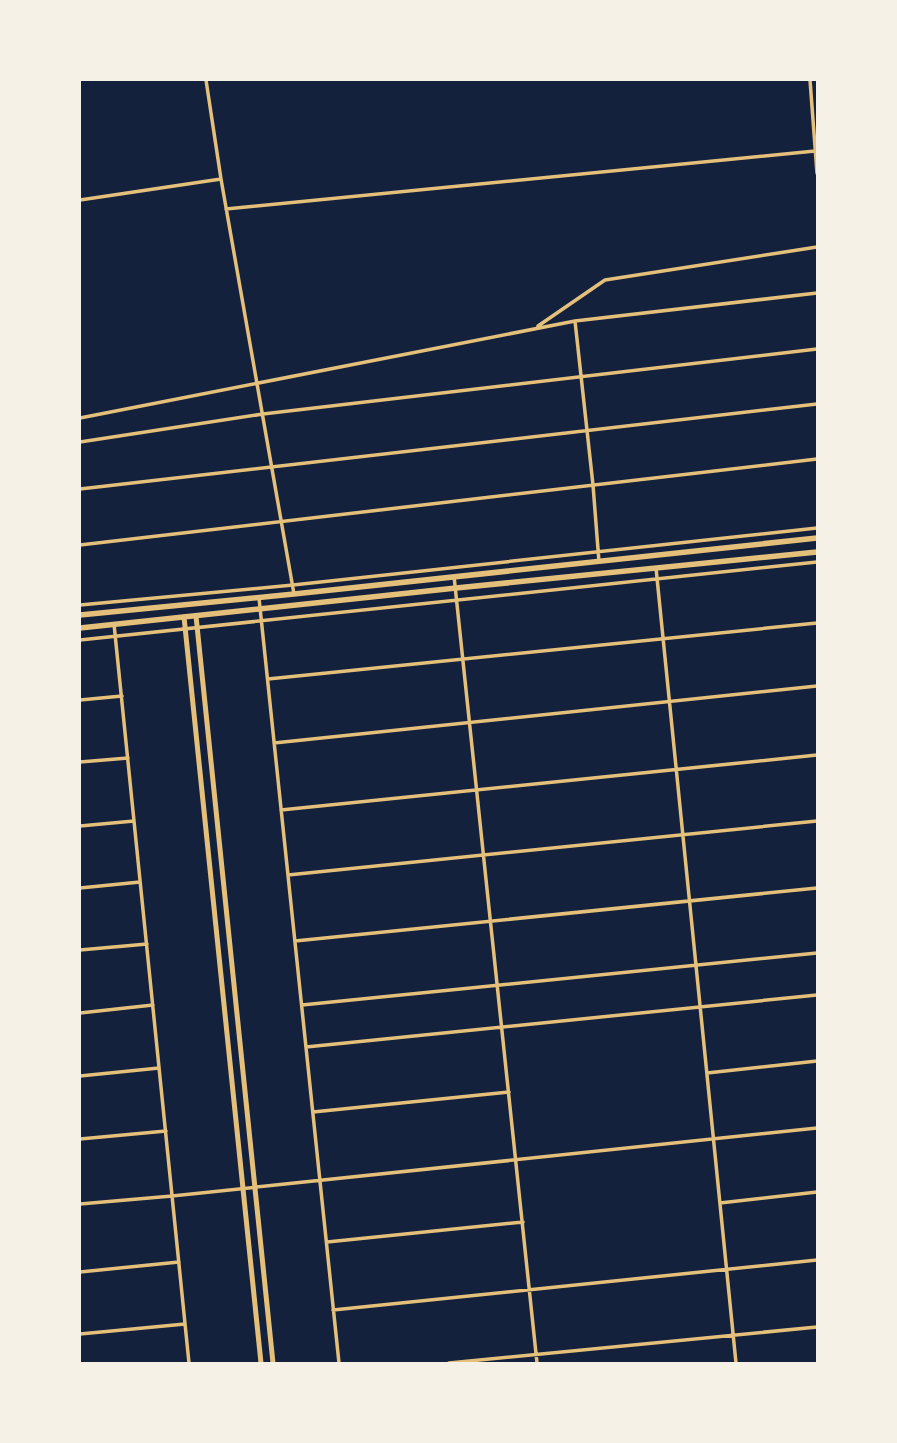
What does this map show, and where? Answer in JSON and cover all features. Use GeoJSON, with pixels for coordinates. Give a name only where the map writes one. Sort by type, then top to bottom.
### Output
{"type":"FeatureCollection","features":[{"type":"Feature","properties":{"kind":"main road"},"geometry":{"type":"LineString","coordinates":[[80,615],[259,598],[817,538]]}},
{"type":"Feature","properties":{"kind":"main road"},"geometry":{"type":"LineString","coordinates":[[80,628],[456,588],[817,552]]}},
{"type":"Feature","properties":{"kind":"main road"},"geometry":{"type":"LineString","coordinates":[[196,616],[273,1363]]}},
{"type":"Feature","properties":{"kind":"main road"},"geometry":{"type":"LineString","coordinates":[[184,617],[261,1363]]}},
{"type":"Feature","properties":{"kind":"street"},"geometry":{"type":"LineString","coordinates":[[206,80],[226,209],[294,594]]}},
{"type":"Feature","properties":{"kind":"street"},"geometry":{"type":"LineString","coordinates":[[810,80],[817,173]]}},
{"type":"Feature","properties":{"kind":"street"},"geometry":{"type":"LineString","coordinates":[[226,209],[815,151]]}},
{"type":"Feature","properties":{"kind":"street"},"geometry":{"type":"LineString","coordinates":[[80,200],[221,179]]}},
{"type":"Feature","properties":{"kind":"street"},"geometry":{"type":"LineString","coordinates":[[537,327],[605,280],[817,247]]}},
{"type":"Feature","properties":{"kind":"street"},"geometry":{"type":"LineString","coordinates":[[80,418],[575,320],[817,293]]}},
{"type":"Feature","properties":{"kind":"street"},"geometry":{"type":"LineString","coordinates":[[575,320],[593,485],[599,562]]}},
{"type":"Feature","properties":{"kind":"street"},"geometry":{"type":"LineString","coordinates":[[80,442],[263,414],[817,350]]}},
{"type":"Feature","properties":{"kind":"street"},"geometry":{"type":"LineString","coordinates":[[80,488],[817,404]]}},
{"type":"Feature","properties":{"kind":"street"},"geometry":{"type":"LineString","coordinates":[[80,545],[817,459]]}},
{"type":"Feature","properties":{"kind":"street"},"geometry":{"type":"LineString","coordinates":[[80,605],[293,585],[817,528]]}},
{"type":"Feature","properties":{"kind":"street"},"geometry":{"type":"LineString","coordinates":[[80,640],[817,562]]}},
{"type":"Feature","properties":{"kind":"street"},"geometry":{"type":"LineString","coordinates":[[656,568],[736,1363]]}},
{"type":"Feature","properties":{"kind":"street"},"geometry":{"type":"LineString","coordinates":[[454,576],[510,1092],[537,1363]]}},
{"type":"Feature","properties":{"kind":"street"},"geometry":{"type":"LineString","coordinates":[[259,598],[321,1180],[338,1363]]}},
{"type":"Feature","properties":{"kind":"street"},"geometry":{"type":"LineString","coordinates":[[268,679],[663,640],[817,623]]}},
{"type":"Feature","properties":{"kind":"street"},"geometry":{"type":"LineString","coordinates":[[114,624],[189,1363]]}},
{"type":"Feature","properties":{"kind":"street"},"geometry":{"type":"LineString","coordinates":[[274,743],[817,686]]}},
{"type":"Feature","properties":{"kind":"street"},"geometry":{"type":"LineString","coordinates":[[80,700],[122,696]]}},
{"type":"Feature","properties":{"kind":"street"},"geometry":{"type":"LineString","coordinates":[[281,810],[478,791],[817,755]]}},
{"type":"Feature","properties":{"kind":"street"},"geometry":{"type":"LineString","coordinates":[[80,762],[128,758]]}},
{"type":"Feature","properties":{"kind":"street"},"geometry":{"type":"LineString","coordinates":[[80,826],[134,821]]}},
{"type":"Feature","properties":{"kind":"street"},"geometry":{"type":"LineString","coordinates":[[288,875],[817,821]]}},
{"type":"Feature","properties":{"kind":"street"},"geometry":{"type":"LineString","coordinates":[[80,888],[140,882]]}},
{"type":"Feature","properties":{"kind":"street"},"geometry":{"type":"LineString","coordinates":[[295,941],[817,888]]}},
{"type":"Feature","properties":{"kind":"street"},"geometry":{"type":"LineString","coordinates":[[80,950],[147,944]]}},
{"type":"Feature","properties":{"kind":"street"},"geometry":{"type":"LineString","coordinates":[[302,1005],[498,987],[817,953]]}},
{"type":"Feature","properties":{"kind":"street"},"geometry":{"type":"LineString","coordinates":[[306,1047],[817,995]]}},
{"type":"Feature","properties":{"kind":"street"},"geometry":{"type":"LineString","coordinates":[[80,1013],[153,1005]]}},
{"type":"Feature","properties":{"kind":"street"},"geometry":{"type":"LineString","coordinates":[[707,1073],[817,1061]]}},
{"type":"Feature","properties":{"kind":"street"},"geometry":{"type":"LineString","coordinates":[[80,1076],[159,1068]]}},
{"type":"Feature","properties":{"kind":"street"},"geometry":{"type":"LineString","coordinates":[[313,1112],[510,1092]]}},
{"type":"Feature","properties":{"kind":"street"},"geometry":{"type":"LineString","coordinates":[[80,1204],[242,1189],[516,1158],[817,1128]]}},
{"type":"Feature","properties":{"kind":"street"},"geometry":{"type":"LineString","coordinates":[[80,1139],[166,1131]]}},
{"type":"Feature","properties":{"kind":"street"},"geometry":{"type":"LineString","coordinates":[[720,1203],[817,1192]]}},
{"type":"Feature","properties":{"kind":"street"},"geometry":{"type":"LineString","coordinates":[[327,1242],[523,1222]]}},
{"type":"Feature","properties":{"kind":"street"},"geometry":{"type":"LineString","coordinates":[[333,1310],[817,1260]]}},
{"type":"Feature","properties":{"kind":"street"},"geometry":{"type":"LineString","coordinates":[[80,1272],[179,1262]]}},
{"type":"Feature","properties":{"kind":"street"},"geometry":{"type":"LineString","coordinates":[[80,1334],[185,1324]]}},
{"type":"Feature","properties":{"kind":"street"},"geometry":{"type":"LineString","coordinates":[[449,1363],[817,1327]]}}]}
